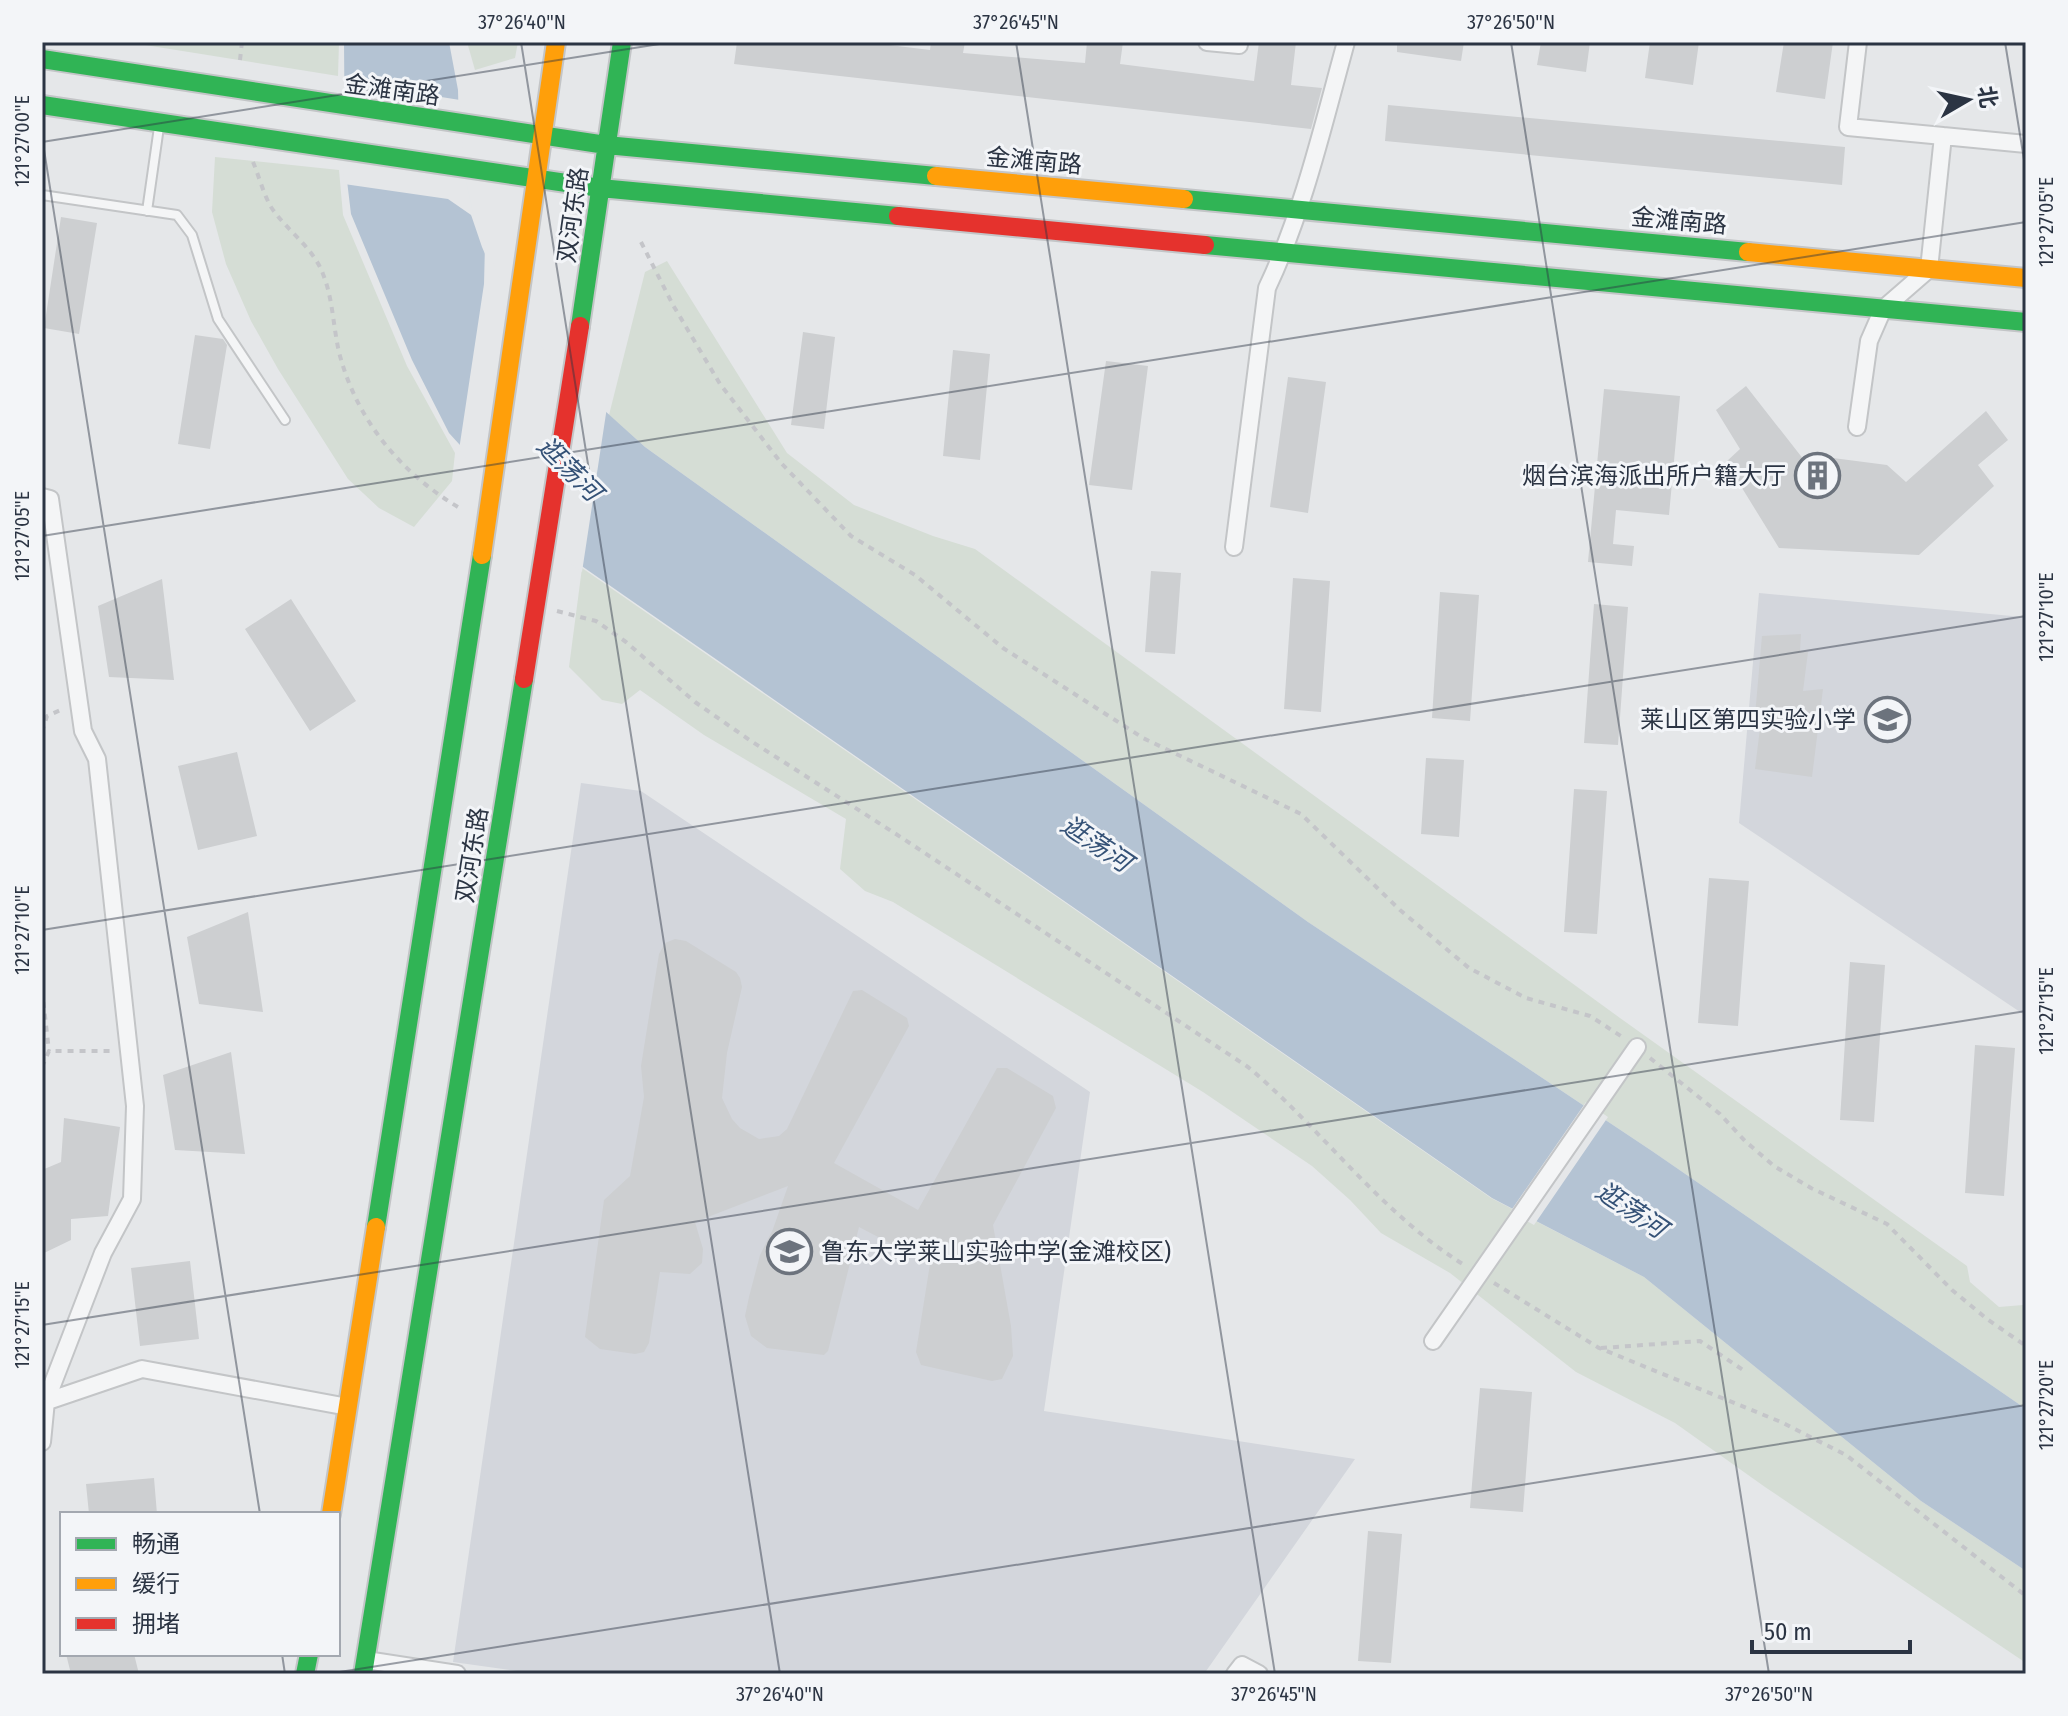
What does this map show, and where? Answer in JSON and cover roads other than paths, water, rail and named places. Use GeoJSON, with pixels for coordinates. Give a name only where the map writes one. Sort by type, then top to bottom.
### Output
{"type":"FeatureCollection","features":[{"type":"Feature","properties":{"kind":"street","name":"双河东路"},"geometry":{"type":"LineString","coordinates":[[331,1512],[488,514],[556,42]]}},
{"type":"Feature","properties":{"kind":"street","name":"双河东路"},"geometry":{"type":"LineString","coordinates":[[364,1667],[542,570],[622,42]]}},
{"type":"Feature","properties":{"kind":"street"},"geometry":{"type":"LineString","coordinates":[[1207,42],[1239,45],[1239,42]]}},
{"type":"Feature","properties":{"kind":"street"},"geometry":{"type":"LineString","coordinates":[[1234,547],[1267,288],[1284,253],[1299,210],[1346,42]]}},
{"type":"Feature","properties":{"kind":"street"},"geometry":{"type":"LineString","coordinates":[[1858,42],[1848,127],[2026,144]]}},
{"type":"Feature","properties":{"kind":"street","name":"金滩南路"},"geometry":{"type":"LineString","coordinates":[[42,59],[606,145],[2026,278]]}},
{"type":"Feature","properties":{"kind":"street"},"geometry":{"type":"LineString","coordinates":[[42,105],[600,188],[2026,322]]}},
{"type":"Feature","properties":{"kind":"street"},"geometry":{"type":"LineString","coordinates":[[1857,427],[1869,341],[1883,309],[1929,269],[1943,136]]}},
{"type":"Feature","properties":{"kind":"street"},"geometry":{"type":"LineString","coordinates":[[42,497],[50,499],[83,731],[97,759],[135,1106],[132,1199],[103,1253],[44,1402],[42,1442]]}},
{"type":"Feature","properties":{"kind":"street"},"geometry":{"type":"LineString","coordinates":[[1433,1341],[1637,1047]]}},
{"type":"Feature","properties":{"kind":"street"},"geometry":{"type":"LineString","coordinates":[[44,1402],[142,1369],[348,1407]]}},
{"type":"Feature","properties":{"kind":"street"},"geometry":{"type":"LineString","coordinates":[[1235,1674],[1242,1665],[1259,1674]]}},
{"type":"Feature","properties":{"kind":"street"},"geometry":{"type":"LineString","coordinates":[[364,1667],[457,1674]]}},
{"type":"Feature","properties":{"kind":"lane"},"geometry":{"type":"LineString","coordinates":[[147,211],[160,122]]}},
{"type":"Feature","properties":{"kind":"lane"},"geometry":{"type":"LineString","coordinates":[[42,195],[177,215],[192,235],[218,319],[285,420]]}},
{"type":"Feature","properties":{"kind":"water","name":"逛荡河"},"geometry":{"type":"Polygon","coordinates":[[[344,42],[449,42],[458,90],[460,173],[466,200],[509,309],[543,355],[645,447],[1308,922],[1652,1151],[2026,1409],[2026,1571],[1921,1501],[1644,1277],[1492,1198],[550,544],[449,433],[412,360],[351,214],[345,164],[344,42]]]}},
{"type":"Feature","properties":{"kind":"place","name":"烟台滨海派出所户籍大厅"},"geometry":{"type":"Point","coordinates":[1817,476]}},
{"type":"Feature","properties":{"kind":"place","name":"莱山区第四实验小学"},"geometry":{"type":"Point","coordinates":[1887,720]}},
{"type":"Feature","properties":{"kind":"place","name":"鲁东大学莱山实验中学(金滩校区)"},"geometry":{"type":"Point","coordinates":[790,1252]}}]}
